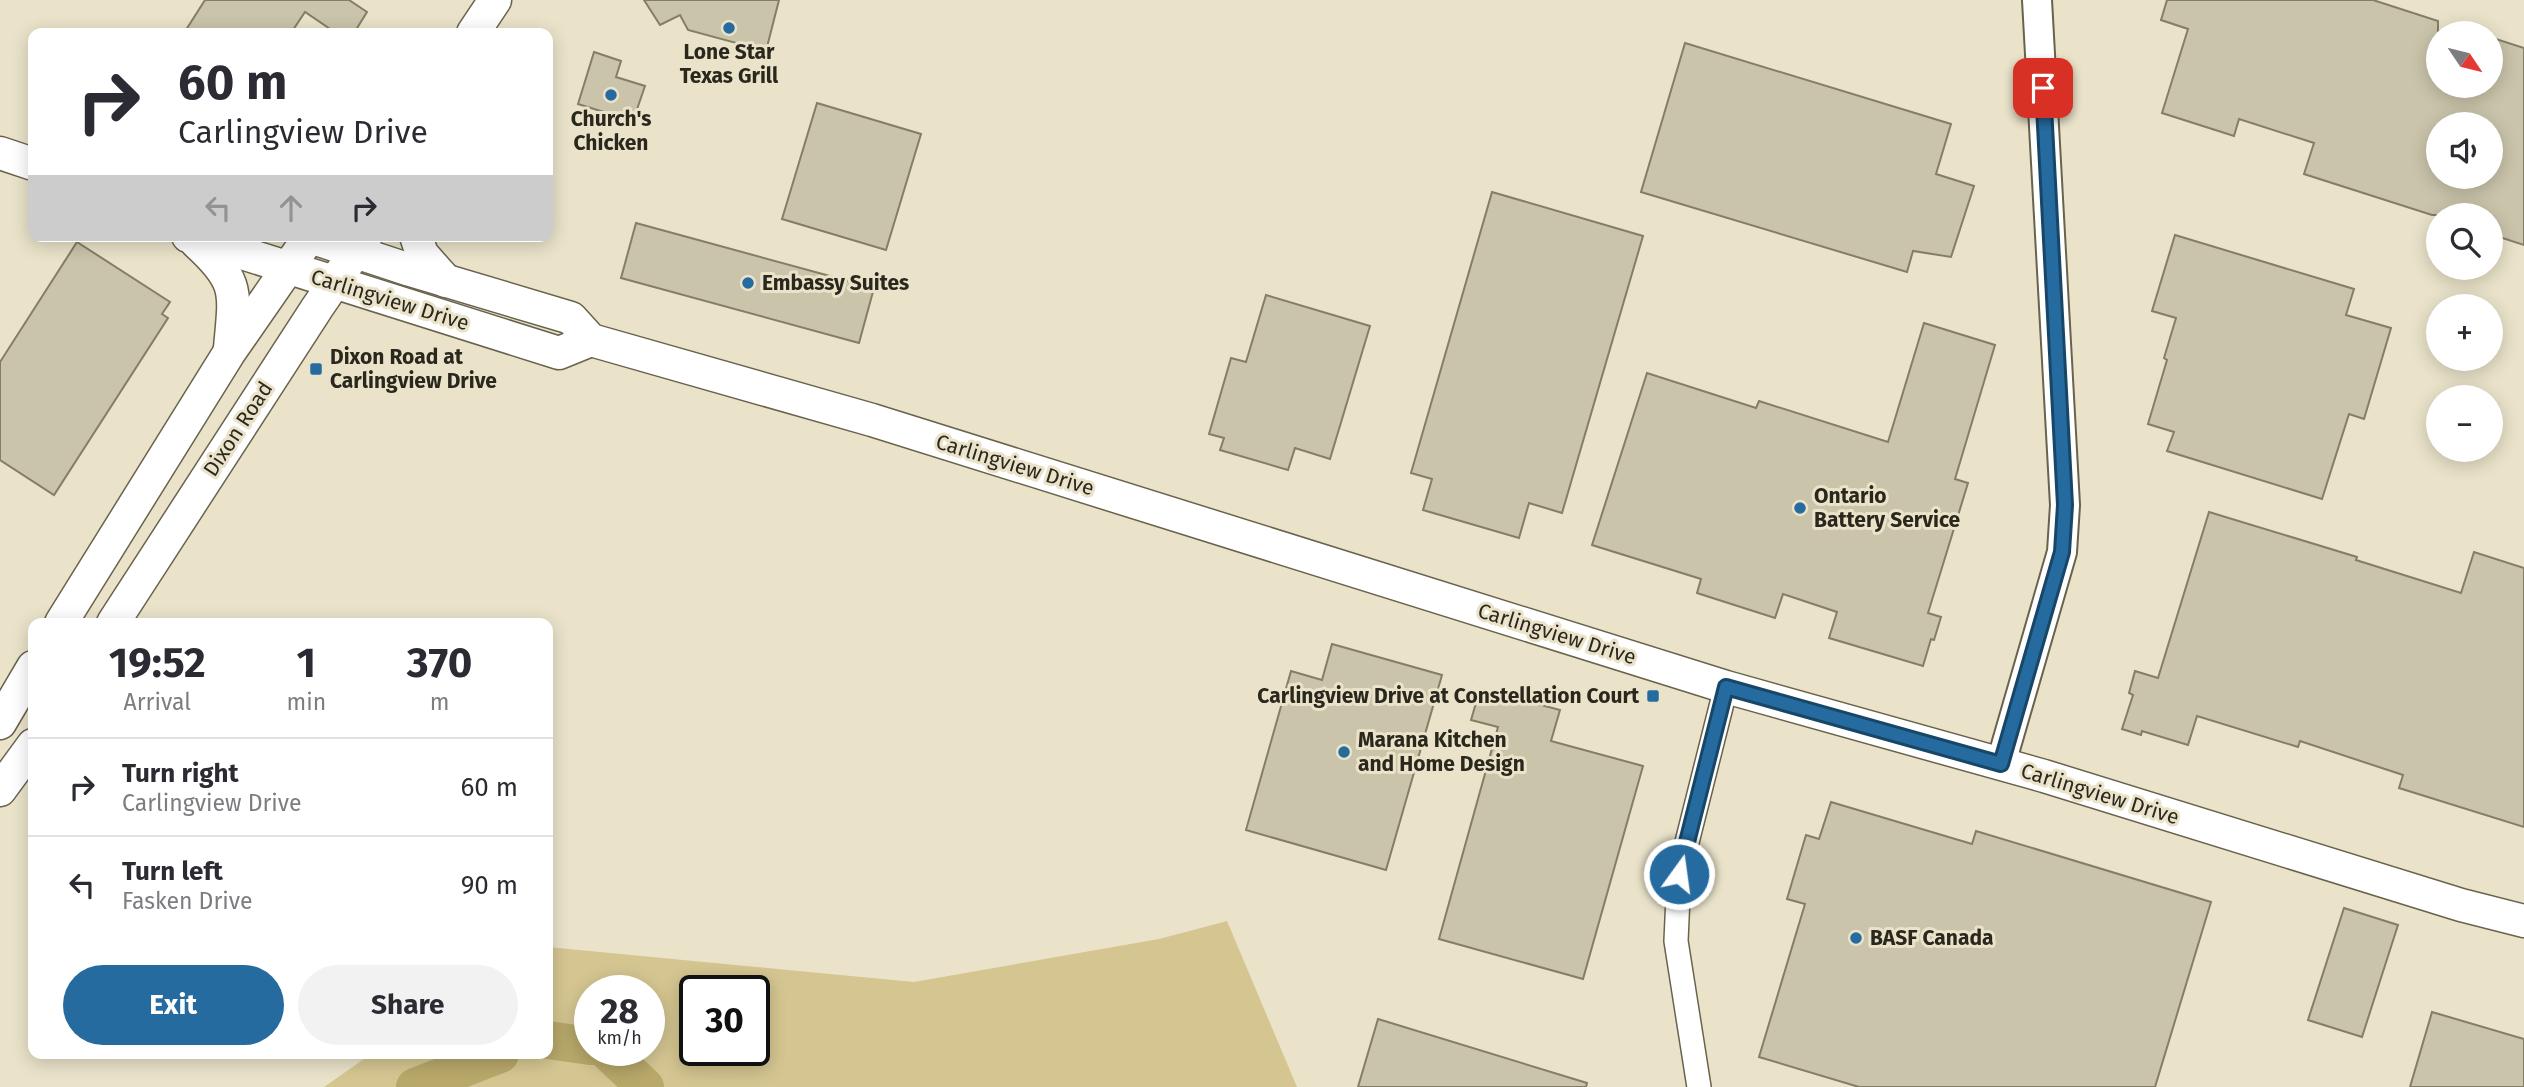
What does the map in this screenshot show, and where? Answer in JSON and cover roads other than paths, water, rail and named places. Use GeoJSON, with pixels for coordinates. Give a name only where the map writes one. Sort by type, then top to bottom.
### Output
{"type":"FeatureCollection","features":[{"type":"Feature","properties":{"kind":"main road"},"geometry":{"type":"LineString","coordinates":[[476,28],[495,0]]}},
{"type":"Feature","properties":{"kind":"main road"},"geometry":{"type":"LineString","coordinates":[[0,153],[28,162]]}},
{"type":"Feature","properties":{"kind":"main road"},"geometry":{"type":"LineString","coordinates":[[194,242],[225,271],[233,295],[229,353]]}},
{"type":"Feature","properties":{"kind":"main road","name":"Carlingview Drive"},"geometry":{"type":"LineString","coordinates":[[205,242],[559,353],[591,341]]}},
{"type":"Feature","properties":{"kind":"main road"},"geometry":{"type":"LineString","coordinates":[[64,618],[229,353],[306,242]]}},
{"type":"Feature","properties":{"kind":"main road"},"geometry":{"type":"LineString","coordinates":[[418,242],[422,254],[446,281]]}},
{"type":"Feature","properties":{"kind":"main road","name":"Carlingview Drive"},"geometry":{"type":"LineString","coordinates":[[361,244],[446,281],[571,318],[591,341],[872,420],[1726,687],[2001,764],[2461,905],[2524,921]]}},
{"type":"Feature","properties":{"kind":"main road","name":"Dixon Road"},"geometry":{"type":"LineString","coordinates":[[116,618],[361,244]]}},
{"type":"Feature","properties":{"kind":"main road"},"geometry":{"type":"LineString","coordinates":[[0,723],[28,675]]}},
{"type":"Feature","properties":{"kind":"main road"},"geometry":{"type":"LineString","coordinates":[[0,790],[28,752]]}},
{"type":"Feature","properties":{"kind":"street"},"geometry":{"type":"LineString","coordinates":[[2001,764],[2062,552],[2065,505],[2038,0]]}},
{"type":"Feature","properties":{"kind":"street"},"geometry":{"type":"LineString","coordinates":[[1699,1087],[1676,941],[1679,874],[1726,687]]}},
{"type":"Feature","properties":{"kind":"waterway"},"geometry":{"type":"LineString","coordinates":[[553,1041],[574,1044]]}},
{"type":"Feature","properties":{"kind":"waterway"},"geometry":{"type":"LineString","coordinates":[[415,1087],[487,1059]]}},
{"type":"Feature","properties":{"kind":"waterway"},"geometry":{"type":"LineString","coordinates":[[623,1066],[645,1087]]}},
{"type":"Feature","properties":{"kind":"place","name":"Lone Star Texas Grill"},"geometry":{"type":"Point","coordinates":[729,28]}},
{"type":"Feature","properties":{"kind":"place","name":"Church's Chicken"},"geometry":{"type":"Point","coordinates":[611,95]}},
{"type":"Feature","properties":{"kind":"place","name":"Embassy Suites"},"geometry":{"type":"Point","coordinates":[748,283]}},
{"type":"Feature","properties":{"kind":"place","name":"Dixon Road at Carlingview Drive"},"geometry":{"type":"Point","coordinates":[316,369]}},
{"type":"Feature","properties":{"kind":"place","name":"Ontario Battery Service"},"geometry":{"type":"Point","coordinates":[1800,508]}},
{"type":"Feature","properties":{"kind":"place","name":"Carlingview Drive at Constellation Court"},"geometry":{"type":"Point","coordinates":[1653,696]}},
{"type":"Feature","properties":{"kind":"place","name":"Marana Kitchen and Home Design"},"geometry":{"type":"Point","coordinates":[1344,752]}},
{"type":"Feature","properties":{"kind":"place","name":"BASF Canada"},"geometry":{"type":"Point","coordinates":[1856,938]}}]}
